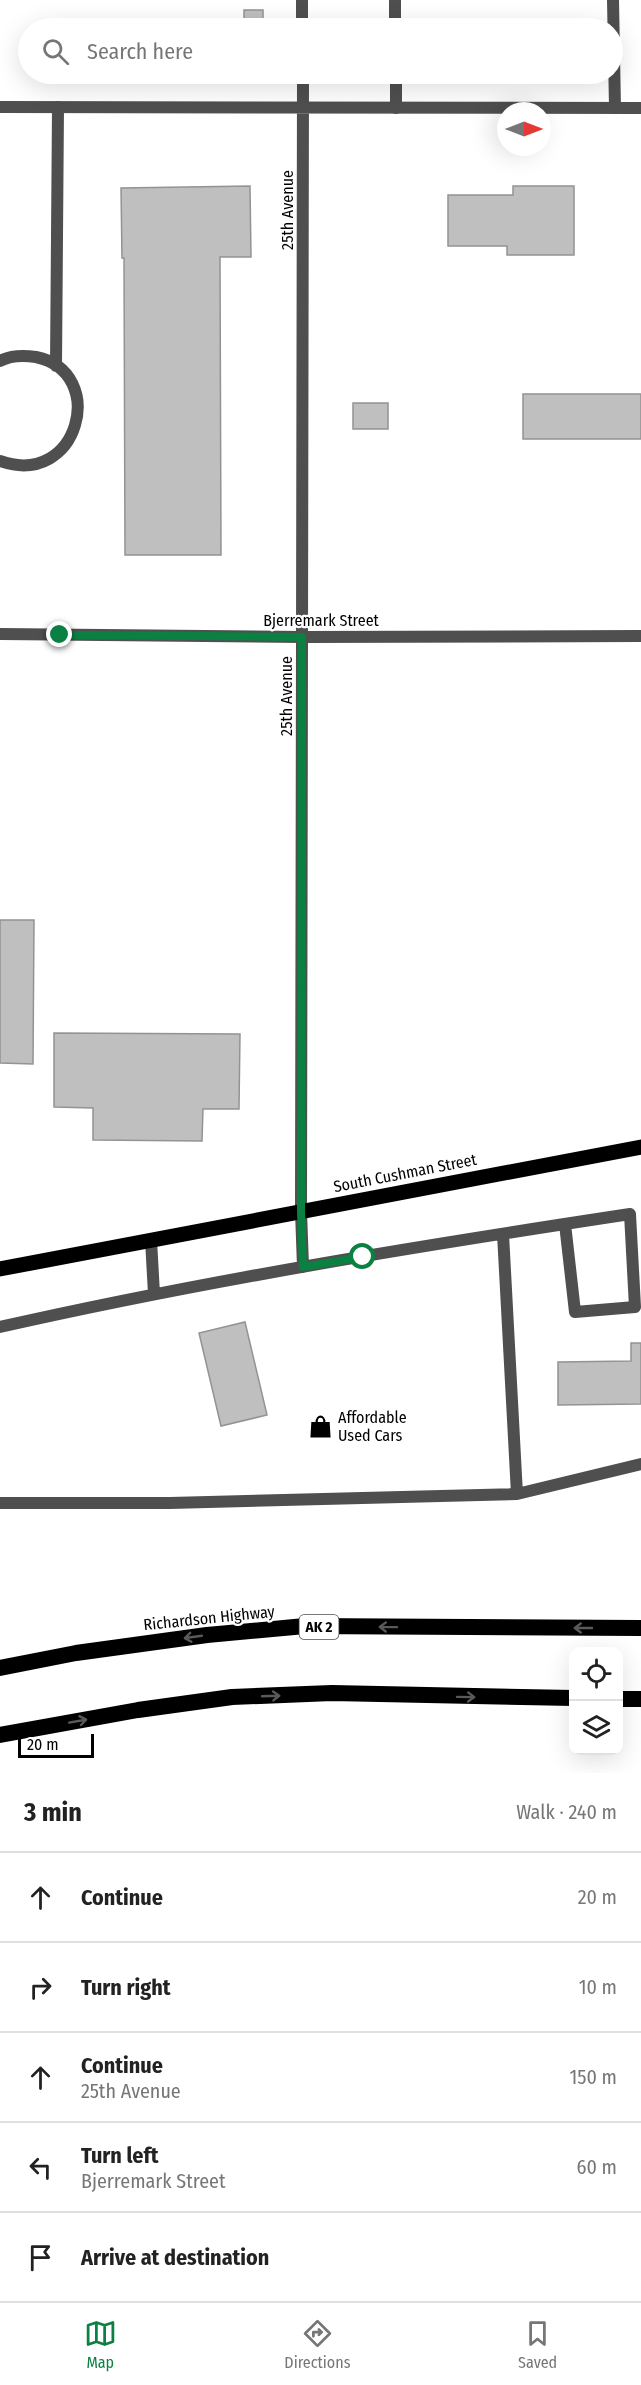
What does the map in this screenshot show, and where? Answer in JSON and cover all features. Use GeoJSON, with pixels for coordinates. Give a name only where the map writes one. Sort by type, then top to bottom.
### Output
{"type":"FeatureCollection","features":[{"type":"Feature","properties":{"kind":"highway","name":"Richardson Highway"},"geometry":{"type":"LineString","coordinates":[[0,1668],[76,1653],[207,1635],[305,1626],[641,1628]]}},
{"type":"Feature","properties":{"kind":"highway"},"geometry":{"type":"LineString","coordinates":[[0,1736],[138,1710],[232,1697],[332,1693],[569,1698]]}},
{"type":"Feature","properties":{"kind":"highway"},"geometry":{"type":"LineString","coordinates":[[623,1699],[641,1699]]}},
{"type":"Feature","properties":{"kind":"main road","name":"South Cushman Street"},"geometry":{"type":"LineString","coordinates":[[0,1269],[641,1147]]}},
{"type":"Feature","properties":{"kind":"street"},"geometry":{"type":"LineString","coordinates":[[302,0],[302,18]]}},
{"type":"Feature","properties":{"kind":"street"},"geometry":{"type":"LineString","coordinates":[[395,0],[395,18]]}},
{"type":"Feature","properties":{"kind":"street"},"geometry":{"type":"LineString","coordinates":[[613,0],[613,18]]}},
{"type":"Feature","properties":{"kind":"street","name":"25th Avenue"},"geometry":{"type":"LineString","coordinates":[[303,84],[301,1211],[303,1267]]}},
{"type":"Feature","properties":{"kind":"street"},"geometry":{"type":"LineString","coordinates":[[396,84],[396,108]]}},
{"type":"Feature","properties":{"kind":"street"},"geometry":{"type":"LineString","coordinates":[[615,84],[615,108]]}},
{"type":"Feature","properties":{"kind":"street"},"geometry":{"type":"LineString","coordinates":[[0,107],[641,108]]}},
{"type":"Feature","properties":{"kind":"street"},"geometry":{"type":"LineString","coordinates":[[56,366],[58,107]]}},
{"type":"Feature","properties":{"kind":"street"},"geometry":{"type":"LineString","coordinates":[[0,361],[24,355],[42,359],[56,366],[71,382],[77,399],[78,417],[73,435],[63,450],[48,460],[31,466],[13,465],[0,461]]}},
{"type":"Feature","properties":{"kind":"street","name":"Bjerremark Street"},"geometry":{"type":"LineString","coordinates":[[0,634],[302,637],[641,636]]}},
{"type":"Feature","properties":{"kind":"street"},"geometry":{"type":"LineString","coordinates":[[0,1327],[154,1294],[303,1267],[503,1233],[630,1214],[635,1307],[575,1312],[565,1224]]}},
{"type":"Feature","properties":{"kind":"street"},"geometry":{"type":"LineString","coordinates":[[503,1233],[517,1494]]}},
{"type":"Feature","properties":{"kind":"street"},"geometry":{"type":"LineString","coordinates":[[151,1240],[154,1294]]}},
{"type":"Feature","properties":{"kind":"street"},"geometry":{"type":"LineString","coordinates":[[0,1503],[170,1503],[517,1494],[641,1464]]}},
{"type":"Feature","properties":{"kind":"building"},"geometry":{"type":"Polygon","coordinates":[[[244,10],[263,10],[263,18],[244,18],[244,10]]]}},
{"type":"Feature","properties":{"kind":"building"},"geometry":{"type":"Polygon","coordinates":[[[250,186],[251,257],[220,257],[221,555],[125,555],[124,258],[122,258],[121,188],[250,186]]]}},
{"type":"Feature","properties":{"kind":"building"},"geometry":{"type":"Polygon","coordinates":[[[513,186],[574,186],[574,255],[507,255],[507,246],[448,246],[448,195],[513,195],[513,186]]]}},
{"type":"Feature","properties":{"kind":"building"},"geometry":{"type":"Polygon","coordinates":[[[523,394],[641,394],[641,439],[523,439],[523,394]]]}},
{"type":"Feature","properties":{"kind":"building"},"geometry":{"type":"Polygon","coordinates":[[[353,403],[388,403],[388,429],[353,429],[353,403]]]}},
{"type":"Feature","properties":{"kind":"building"},"geometry":{"type":"Polygon","coordinates":[[[0,920],[34,920],[33,1064],[0,1063],[0,920]]]}},
{"type":"Feature","properties":{"kind":"building"},"geometry":{"type":"Polygon","coordinates":[[[54,1033],[240,1034],[239,1109],[203,1109],[202,1141],[93,1140],[93,1108],[54,1107],[54,1033]]]}},
{"type":"Feature","properties":{"kind":"building"},"geometry":{"type":"Polygon","coordinates":[[[245,1322],[267,1415],[221,1426],[199,1333],[245,1322]]]}},
{"type":"Feature","properties":{"kind":"building"},"geometry":{"type":"Polygon","coordinates":[[[631,1343],[641,1343],[641,1404],[558,1405],[558,1362],[631,1361],[631,1343]]]}},
{"type":"Feature","properties":{"kind":"place","name":"Affordable Used Cars"},"geometry":{"type":"Point","coordinates":[320,1426]}},
{"type":"Feature","properties":{"kind":"route"},"geometry":{"type":"LineString","coordinates":[[60,635],[302,637],[301,1211],[303,1267],[363,1257]]}}]}
